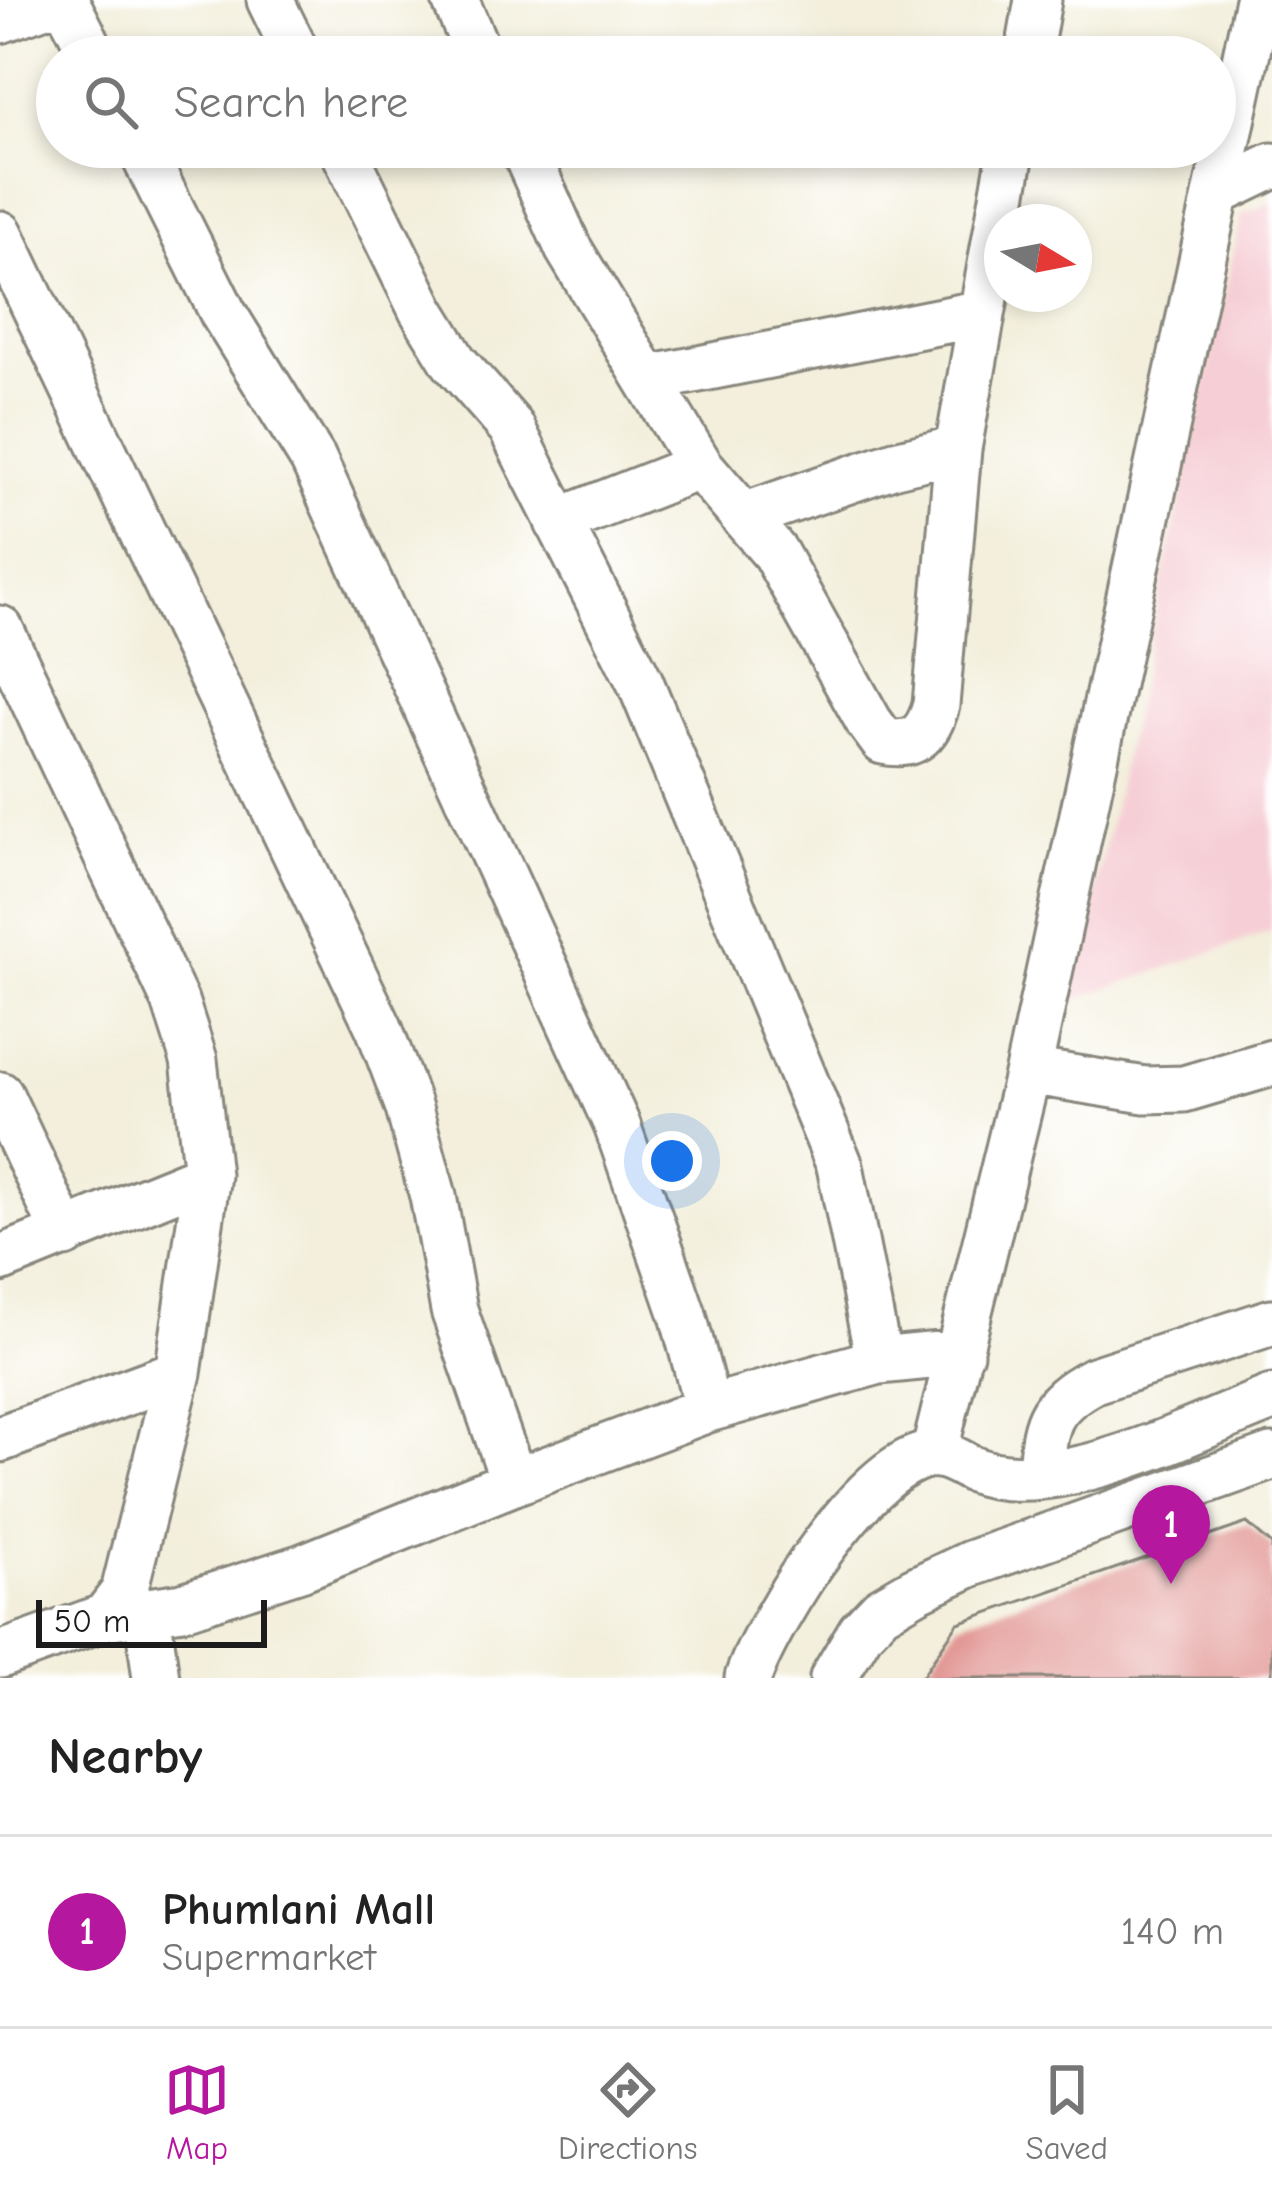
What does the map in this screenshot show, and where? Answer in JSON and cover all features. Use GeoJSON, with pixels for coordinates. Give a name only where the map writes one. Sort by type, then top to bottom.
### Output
{"type":"FeatureCollection","features":[{"type":"Feature","properties":{"kind":"street"},"geometry":{"type":"LineString","coordinates":[[270,0],[288,36]]}},
{"type":"Feature","properties":{"kind":"street"},"geometry":{"type":"LineString","coordinates":[[455,0],[471,36]]}},
{"type":"Feature","properties":{"kind":"street"},"geometry":{"type":"LineString","coordinates":[[1032,36],[1038,0]]}},
{"type":"Feature","properties":{"kind":"street"},"geometry":{"type":"LineString","coordinates":[[1236,106],[1258,0]]}},
{"type":"Feature","properties":{"kind":"street"},"geometry":{"type":"LineString","coordinates":[[37,6],[71,36]]}},
{"type":"Feature","properties":{"kind":"street"},"geometry":{"type":"LineString","coordinates":[[1218,192],[1272,166]]}},
{"type":"Feature","properties":{"kind":"street"},"geometry":{"type":"LineString","coordinates":[[150,168],[223,313],[313,459],[616,1125],[683,1315],[708,1409]]}},
{"type":"Feature","properties":{"kind":"street"},"geometry":{"type":"LineString","coordinates":[[352,168],[422,310],[454,362],[512,428],[640,682],[832,1146],[879,1361]]}},
{"type":"Feature","properties":{"kind":"street"},"geometry":{"type":"LineString","coordinates":[[532,168],[568,248],[700,466],[776,553],[869,722],[884,741],[900,745],[917,740],[930,727],[936,705],[958,448],[1008,168]]}},
{"type":"Feature","properties":{"kind":"street"},"geometry":{"type":"LineString","coordinates":[[934,1454],[1028,1071],[1223,168]]}},
{"type":"Feature","properties":{"kind":"street"},"geometry":{"type":"LineString","coordinates":[[0,234],[379,1028],[408,1105],[433,1196],[454,1310],[514,1482]]}},
{"type":"Feature","properties":{"kind":"street"},"geometry":{"type":"LineString","coordinates":[[648,379],[982,313]]}},
{"type":"Feature","properties":{"kind":"street"},"geometry":{"type":"LineString","coordinates":[[744,516],[958,448]]}},
{"type":"Feature","properties":{"kind":"street"},"geometry":{"type":"LineString","coordinates":[[558,522],[700,466]]}},
{"type":"Feature","properties":{"kind":"street"},"geometry":{"type":"LineString","coordinates":[[0,629],[175,1001],[194,1060],[207,1175],[178,1373],[124,1592],[126,1614],[156,1678]]}},
{"type":"Feature","properties":{"kind":"street"},"geometry":{"type":"LineString","coordinates":[[1028,1071],[1145,1090],[1184,1089],[1272,1064]]}},
{"type":"Feature","properties":{"kind":"street"},"geometry":{"type":"LineString","coordinates":[[0,1095],[65,1234]]}},
{"type":"Feature","properties":{"kind":"street"},"geometry":{"type":"LineString","coordinates":[[0,1259],[207,1175]]}},
{"type":"Feature","properties":{"kind":"street"},"geometry":{"type":"LineString","coordinates":[[1041,1475],[1044,1431],[1055,1408],[1070,1392],[1272,1322]]}},
{"type":"Feature","properties":{"kind":"street"},"geometry":{"type":"LineString","coordinates":[[0,1655],[126,1614],[184,1606],[303,1568],[708,1409],[879,1361],[960,1353]]}},
{"type":"Feature","properties":{"kind":"street"},"geometry":{"type":"LineString","coordinates":[[0,1439],[178,1373]]}},
{"type":"Feature","properties":{"kind":"street"},"geometry":{"type":"LineString","coordinates":[[748,1678],[771,1626],[838,1527],[885,1474],[934,1454],[994,1476],[1041,1475],[1110,1460],[1272,1398]]}},
{"type":"Feature","properties":{"kind":"street"},"geometry":{"type":"LineString","coordinates":[[833,1678],[861,1631],[881,1610],[916,1590],[970,1564],[1272,1456]]}},
{"type":"Feature","properties":{"kind":"shaded area"},"geometry":{"type":"Polygon","coordinates":[[[1272,203],[1272,931],[1071,1001],[1242,214],[1272,203]]]}},
{"type":"Feature","properties":{"kind":"building"},"geometry":{"type":"Polygon","coordinates":[[[1247,1523],[1272,1545],[1272,1678],[921,1678],[958,1623],[1247,1523]]]}},
{"type":"Feature","properties":{"kind":"place","name":"Phumlani Mall"},"geometry":{"type":"Point","coordinates":[1171,1584]}}]}
